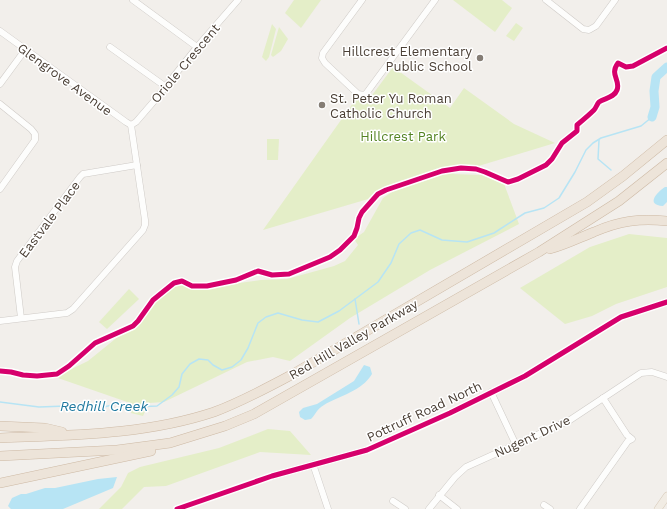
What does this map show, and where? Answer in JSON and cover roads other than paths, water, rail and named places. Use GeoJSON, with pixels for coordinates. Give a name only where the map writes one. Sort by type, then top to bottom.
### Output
{"type":"FeatureCollection","features":[{"type":"Feature","properties":{"kind":"highway","name":"Red Hill Valley Parkway"},"geometry":{"type":"LineString","coordinates":[[0,438],[125,432],[159,427],[214,412],[254,395],[293,374],[581,206],[623,176],[667,140]]}},
{"type":"Feature","properties":{"kind":"highway","name":"Red Hill Valley Parkway"},"geometry":{"type":"LineString","coordinates":[[0,456],[117,450],[170,443],[225,426],[254,414],[539,252],[619,201],[667,163]]}},
{"type":"Feature","properties":{"kind":"highway"},"geometry":{"type":"LineString","coordinates":[[539,252],[562,246],[618,223],[642,219],[667,221]]}},
{"type":"Feature","properties":{"kind":"highway"},"geometry":{"type":"LineString","coordinates":[[0,426],[45,428],[73,434]]}},
{"type":"Feature","properties":{"kind":"highway"},"geometry":{"type":"LineString","coordinates":[[0,483],[149,452],[170,443]]}},
{"type":"Feature","properties":{"kind":"main road"},"geometry":{"type":"LineString","coordinates":[[658,509],[667,496]]}},
{"type":"Feature","properties":{"kind":"street"},"geometry":{"type":"LineString","coordinates":[[133,0],[197,47]]}},
{"type":"Feature","properties":{"kind":"street","name":"Oriole Crescent"},"geometry":{"type":"LineString","coordinates":[[132,125],[166,87],[197,47],[238,0]]}},
{"type":"Feature","properties":{"kind":"street"},"geometry":{"type":"LineString","coordinates":[[362,0],[323,53],[322,57],[325,63],[358,94],[365,95],[435,0]]}},
{"type":"Feature","properties":{"kind":"street"},"geometry":{"type":"LineString","coordinates":[[546,0],[583,29],[589,30],[596,26],[615,0]]}},
{"type":"Feature","properties":{"kind":"street","name":"Glengrove Avenue"},"geometry":{"type":"LineString","coordinates":[[0,31],[132,125]]}},
{"type":"Feature","properties":{"kind":"street"},"geometry":{"type":"LineString","coordinates":[[110,47],[166,87]]}},
{"type":"Feature","properties":{"kind":"street"},"geometry":{"type":"LineString","coordinates":[[0,84],[25,50]]}},
{"type":"Feature","properties":{"kind":"street"},"geometry":{"type":"LineString","coordinates":[[0,104],[31,128],[35,134],[35,140],[0,189]]}},
{"type":"Feature","properties":{"kind":"street"},"geometry":{"type":"LineString","coordinates":[[0,321],[67,313],[73,309],[143,230],[146,225],[132,125]]}},
{"type":"Feature","properties":{"kind":"street","name":"Eastvale Place"},"geometry":{"type":"LineString","coordinates":[[21,318],[15,267],[17,261],[80,177],[84,174],[137,165]]}},
{"type":"Feature","properties":{"kind":"street","name":"Pottruff Road North"},"geometry":{"type":"LineString","coordinates":[[177,509],[272,476],[367,450],[450,413],[525,376],[621,317],[667,302]]}},
{"type":"Feature","properties":{"kind":"street","name":"Nugent Drive"},"geometry":{"type":"LineString","coordinates":[[429,509],[439,495],[466,467],[570,420],[641,373],[652,372],[667,377]]}},
{"type":"Feature","properties":{"kind":"street"},"geometry":{"type":"LineString","coordinates":[[491,392],[516,445]]}},
{"type":"Feature","properties":{"kind":"street"},"geometry":{"type":"LineString","coordinates":[[580,509],[628,441],[632,439],[627,435],[603,398]]}},
{"type":"Feature","properties":{"kind":"street"},"geometry":{"type":"LineString","coordinates":[[314,464],[328,509]]}},
{"type":"Feature","properties":{"kind":"street"},"geometry":{"type":"LineString","coordinates":[[439,495],[457,509]]}},
{"type":"Feature","properties":{"kind":"street"},"geometry":{"type":"LineString","coordinates":[[393,501],[405,509]]}},
{"type":"Feature","properties":{"kind":"street"},"geometry":{"type":"LineString","coordinates":[[544,505],[550,509]]}},
{"type":"Feature","properties":{"kind":"water"},"geometry":{"type":"Polygon","coordinates":[[[665,187],[667,187],[667,202],[663,206],[658,205],[655,203],[654,198],[665,187]]]}},
{"type":"Feature","properties":{"kind":"water"},"geometry":{"type":"Polygon","coordinates":[[[364,365],[370,367],[372,374],[362,385],[321,407],[311,419],[305,420],[300,417],[299,412],[303,408],[317,404],[354,381],[364,365]]]}},
{"type":"Feature","properties":{"kind":"water"},"geometry":{"type":"Polygon","coordinates":[[[117,477],[113,488],[63,509],[11,509],[8,506],[12,498],[21,494],[26,494],[45,488],[55,488],[98,479],[117,477]]]}},
{"type":"Feature","properties":{"kind":"waterway","name":"Redhill Creek"},"geometry":{"type":"LineString","coordinates":[[652,117],[655,107],[654,91],[656,77],[667,67]]}},
{"type":"Feature","properties":{"kind":"waterway","name":"Redhill Creek"},"geometry":{"type":"LineString","coordinates":[[0,402],[39,407],[93,405],[104,407],[120,403],[134,407],[157,406],[172,395],[179,387],[182,374],[190,364],[199,359],[208,360],[222,370],[232,367],[241,360],[248,348],[258,323],[266,317],[278,313],[302,320],[318,322],[339,311],[378,282],[391,263],[399,244],[411,233],[420,230],[442,240],[467,242],[494,233],[525,213],[544,208],[559,198],[586,150],[593,143],[601,138],[641,126],[652,117]]}},
{"type":"Feature","properties":{"kind":"waterway"},"geometry":{"type":"LineString","coordinates":[[599,140],[598,159],[611,170]]}},
{"type":"Feature","properties":{"kind":"waterway"},"geometry":{"type":"LineString","coordinates":[[355,299],[359,324]]}},
{"type":"Feature","properties":{"kind":"place","name":"Hillcrest Elementary Public School"},"geometry":{"type":"Point","coordinates":[480,58]}},
{"type":"Feature","properties":{"kind":"place","name":"St. Peter Yu Roman Catholic Church"},"geometry":{"type":"Point","coordinates":[322,105]}},
{"type":"Feature","properties":{"kind":"park label","name":"Hillcrest Park"},"geometry":{"type":"Point","coordinates":[403,136]}}]}
